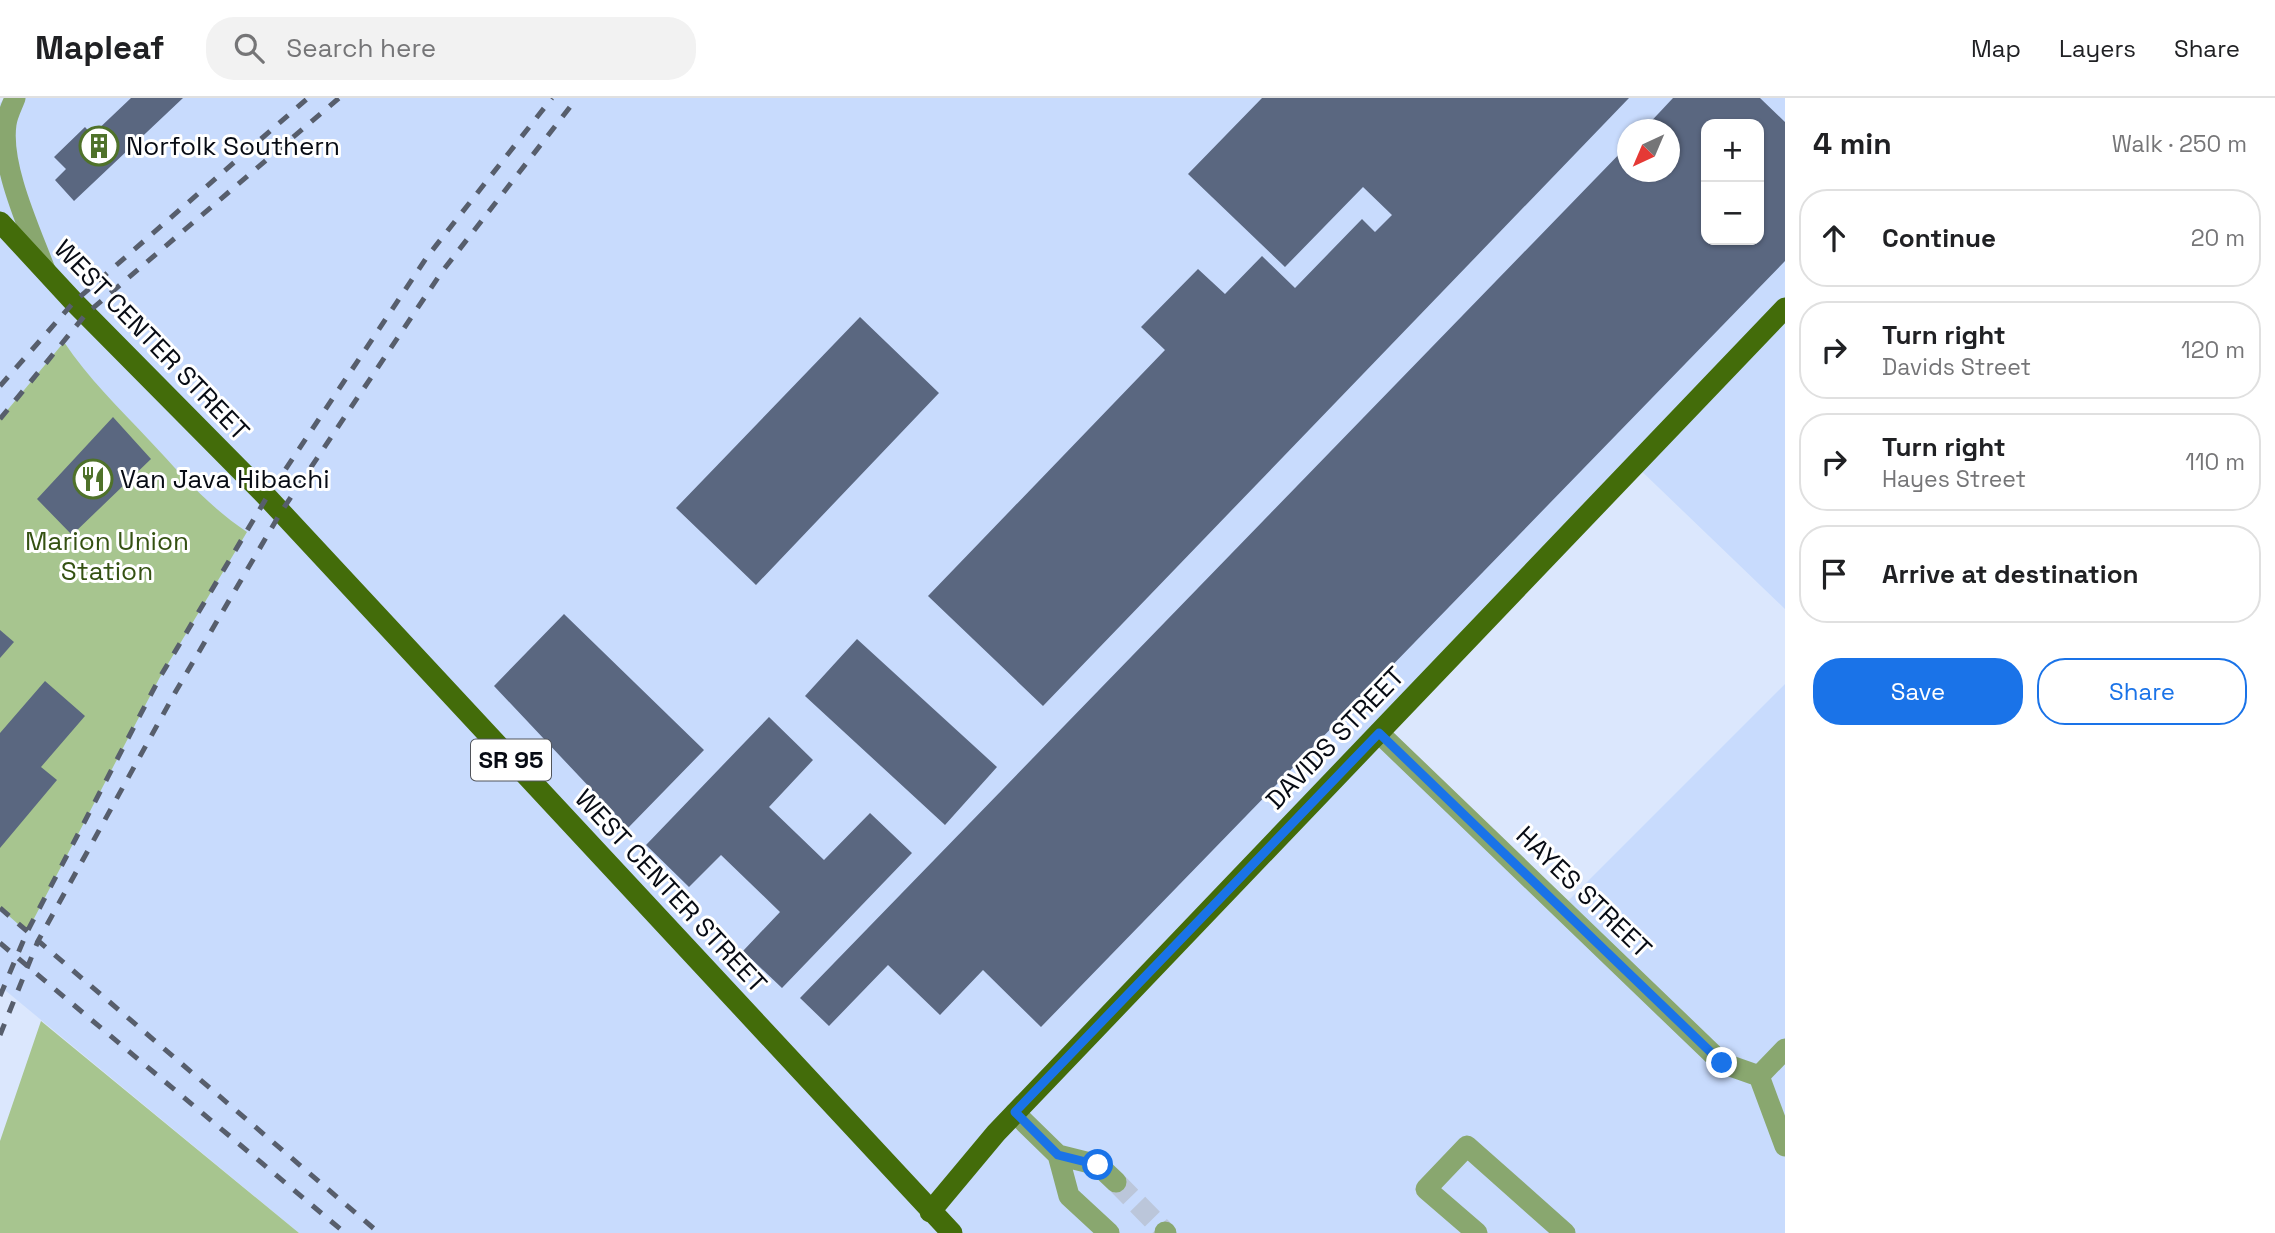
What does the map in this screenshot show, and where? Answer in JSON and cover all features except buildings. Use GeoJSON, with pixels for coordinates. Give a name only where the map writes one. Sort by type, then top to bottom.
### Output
{"type":"FeatureCollection","features":[{"type":"Feature","properties":{"kind":"main road","name":"WEST CENTER STREET"},"geometry":{"type":"LineString","coordinates":[[0,222],[267,497],[952,1233]]}},
{"type":"Feature","properties":{"kind":"main road","name":"DAVIDS STREET"},"geometry":{"type":"LineString","coordinates":[[930,1212],[1015,1112],[1785,308]]}},
{"type":"Feature","properties":{"kind":"main road"},"geometry":{"type":"LineString","coordinates":[[930,1212],[935,1233]]}},
{"type":"Feature","properties":{"kind":"street"},"geometry":{"type":"LineString","coordinates":[[15,98],[6,124],[8,161],[21,208],[46,272]]}},
{"type":"Feature","properties":{"kind":"street","name":"HAYES STREET"},"geometry":{"type":"LineString","coordinates":[[1379,733],[1722,1063],[1759,1076]]}},
{"type":"Feature","properties":{"kind":"street"},"geometry":{"type":"LineString","coordinates":[[1785,1049],[1759,1076],[1785,1146]]}},
{"type":"Feature","properties":{"kind":"street"},"geometry":{"type":"LineString","coordinates":[[1015,1112],[1058,1155],[1069,1196],[1109,1233]]}},
{"type":"Feature","properties":{"kind":"street"},"geometry":{"type":"LineString","coordinates":[[1477,1233],[1426,1189],[1467,1146],[1565,1233]]}},
{"type":"Feature","properties":{"kind":"street"},"geometry":{"type":"LineString","coordinates":[[1058,1155],[1098,1165],[1116,1182]]}},
{"type":"Feature","properties":{"kind":"shaded area"},"geometry":{"type":"Polygon","coordinates":[[[5,98],[1785,98],[1785,609],[1632,462],[1379,733],[1555,914],[1785,684],[1785,1233],[299,1233],[0,986],[0,103],[5,98]]]}},
{"type":"Feature","properties":{"kind":"green space","name":"Marion Union Station"},"geometry":{"type":"Polygon","coordinates":[[[64,342],[104,392],[207,501],[247,532],[160,677],[27,932],[0,908],[0,419],[64,342]]]}},
{"type":"Feature","properties":{"kind":"green space"},"geometry":{"type":"Polygon","coordinates":[[[41,1021],[299,1233],[0,1233],[0,1141],[41,1021]]]}},
{"type":"Feature","properties":{"kind":"tunnel"},"geometry":{"type":"LineString","coordinates":[[1116,1182],[1165,1232]]}},
{"type":"Feature","properties":{"kind":"railway"},"geometry":{"type":"LineString","coordinates":[[0,386],[74,302],[308,98]]}},
{"type":"Feature","properties":{"kind":"railway"},"geometry":{"type":"LineString","coordinates":[[0,419],[86,314],[339,98]]}},
{"type":"Feature","properties":{"kind":"railway"},"geometry":{"type":"LineString","coordinates":[[0,996],[27,932],[160,677],[267,497],[427,257],[552,98]]}},
{"type":"Feature","properties":{"kind":"railway"},"geometry":{"type":"LineString","coordinates":[[0,1035],[38,941],[176,691],[281,512],[441,273],[577,98]]}},
{"type":"Feature","properties":{"kind":"railway"},"geometry":{"type":"LineString","coordinates":[[0,908],[379,1233]]}},
{"type":"Feature","properties":{"kind":"railway"},"geometry":{"type":"LineString","coordinates":[[0,943],[345,1233]]}},
{"type":"Feature","properties":{"kind":"place","name":"Norfolk Southern"},"geometry":{"type":"Point","coordinates":[99,146]}},
{"type":"Feature","properties":{"kind":"place","name":"Van Java Hibachi"},"geometry":{"type":"Point","coordinates":[93,479]}},
{"type":"Feature","properties":{"kind":"route"},"geometry":{"type":"LineString","coordinates":[[1098,1165],[1058,1155],[1015,1112],[1379,733],[1722,1063]]}}]}
